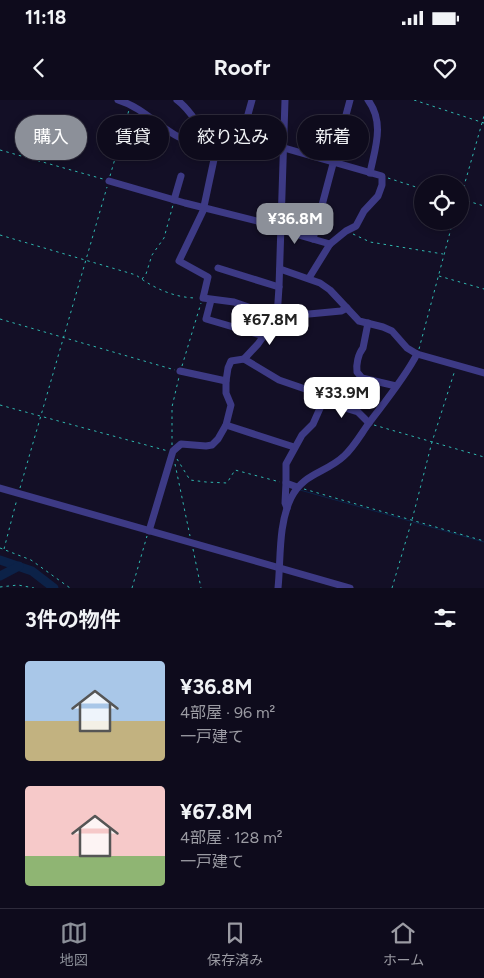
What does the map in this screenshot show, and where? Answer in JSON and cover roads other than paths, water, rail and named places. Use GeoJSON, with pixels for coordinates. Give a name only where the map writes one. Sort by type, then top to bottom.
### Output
{"type":"FeatureCollection","features":[{"type":"Feature","properties":{"kind":"street"},"geometry":{"type":"LineString","coordinates":[[118,100],[131,102],[179,137]]}},
{"type":"Feature","properties":{"kind":"street"},"geometry":{"type":"LineString","coordinates":[[177,100],[192,115]]}},
{"type":"Feature","properties":{"kind":"street"},"geometry":{"type":"LineString","coordinates":[[248,115],[252,100]]}},
{"type":"Feature","properties":{"kind":"street"},"geometry":{"type":"LineString","coordinates":[[284,115],[285,100]]}},
{"type":"Feature","properties":{"kind":"street"},"geometry":{"type":"LineString","coordinates":[[313,239],[350,100]]}},
{"type":"Feature","properties":{"kind":"street"},"geometry":{"type":"LineString","coordinates":[[368,100],[373,109],[378,135],[370,172]]}},
{"type":"Feature","properties":{"kind":"street"},"geometry":{"type":"LineString","coordinates":[[287,149],[382,176],[382,185],[378,196],[364,211],[356,226],[346,231],[330,244],[309,278]]}},
{"type":"Feature","properties":{"kind":"street"},"geometry":{"type":"LineString","coordinates":[[214,160],[204,207],[179,261],[208,278],[206,320],[264,336]]}},
{"type":"Feature","properties":{"kind":"street"},"geometry":{"type":"LineString","coordinates":[[148,530],[172,451],[180,444],[212,446],[218,439],[226,426],[231,405],[226,393],[228,368],[232,361],[244,359],[264,336],[277,317],[283,160]]}},
{"type":"Feature","properties":{"kind":"street"},"geometry":{"type":"LineString","coordinates":[[174,200],[181,176]]}},
{"type":"Feature","properties":{"kind":"street"},"geometry":{"type":"LineString","coordinates":[[109,181],[330,244]]}},
{"type":"Feature","properties":{"kind":"street"},"geometry":{"type":"LineString","coordinates":[[218,268],[279,287]]}},
{"type":"Feature","properties":{"kind":"street"},"geometry":{"type":"LineString","coordinates":[[280,269],[309,278],[325,286],[358,321],[383,326],[392,331],[406,348],[417,354],[484,373]]}},
{"type":"Feature","properties":{"kind":"street"},"geometry":{"type":"LineString","coordinates":[[207,299],[234,302],[277,317],[341,311],[346,308]]}},
{"type":"Feature","properties":{"kind":"street"},"geometry":{"type":"LineString","coordinates":[[368,323],[356,369],[360,376],[396,386]]}},
{"type":"Feature","properties":{"kind":"street"},"geometry":{"type":"LineString","coordinates":[[278,588],[282,527],[287,509],[297,487],[308,477],[345,456],[417,354]]}},
{"type":"Feature","properties":{"kind":"street"},"geometry":{"type":"LineString","coordinates":[[244,359],[279,380],[311,391],[345,408],[358,412],[370,423]]}},
{"type":"Feature","properties":{"kind":"street"},"geometry":{"type":"LineString","coordinates":[[180,371],[226,381]]}},
{"type":"Feature","properties":{"kind":"street"},"geometry":{"type":"LineString","coordinates":[[287,509],[285,503],[286,464],[302,435],[313,424],[324,397]]}},
{"type":"Feature","properties":{"kind":"street"},"geometry":{"type":"LineString","coordinates":[[226,426],[294,447]]}},
{"type":"Feature","properties":{"kind":"street"},"geometry":{"type":"LineString","coordinates":[[286,483],[297,487]]}},
{"type":"Feature","properties":{"kind":"street"},"geometry":{"type":"LineString","coordinates":[[0,488],[350,588]]}},
{"type":"Feature","properties":{"kind":"waterway"},"geometry":{"type":"LineString","coordinates":[[300,490],[410,521]]}},
{"type":"Feature","properties":{"kind":"waterway"},"geometry":{"type":"LineString","coordinates":[[413,522],[484,542]]}},
{"type":"Feature","properties":{"kind":"waterway"},"geometry":{"type":"LineString","coordinates":[[0,560],[32,571],[54,588]]}},
{"type":"Feature","properties":{"kind":"waterway"},"geometry":{"type":"LineString","coordinates":[[0,576],[19,566]]}}]}
